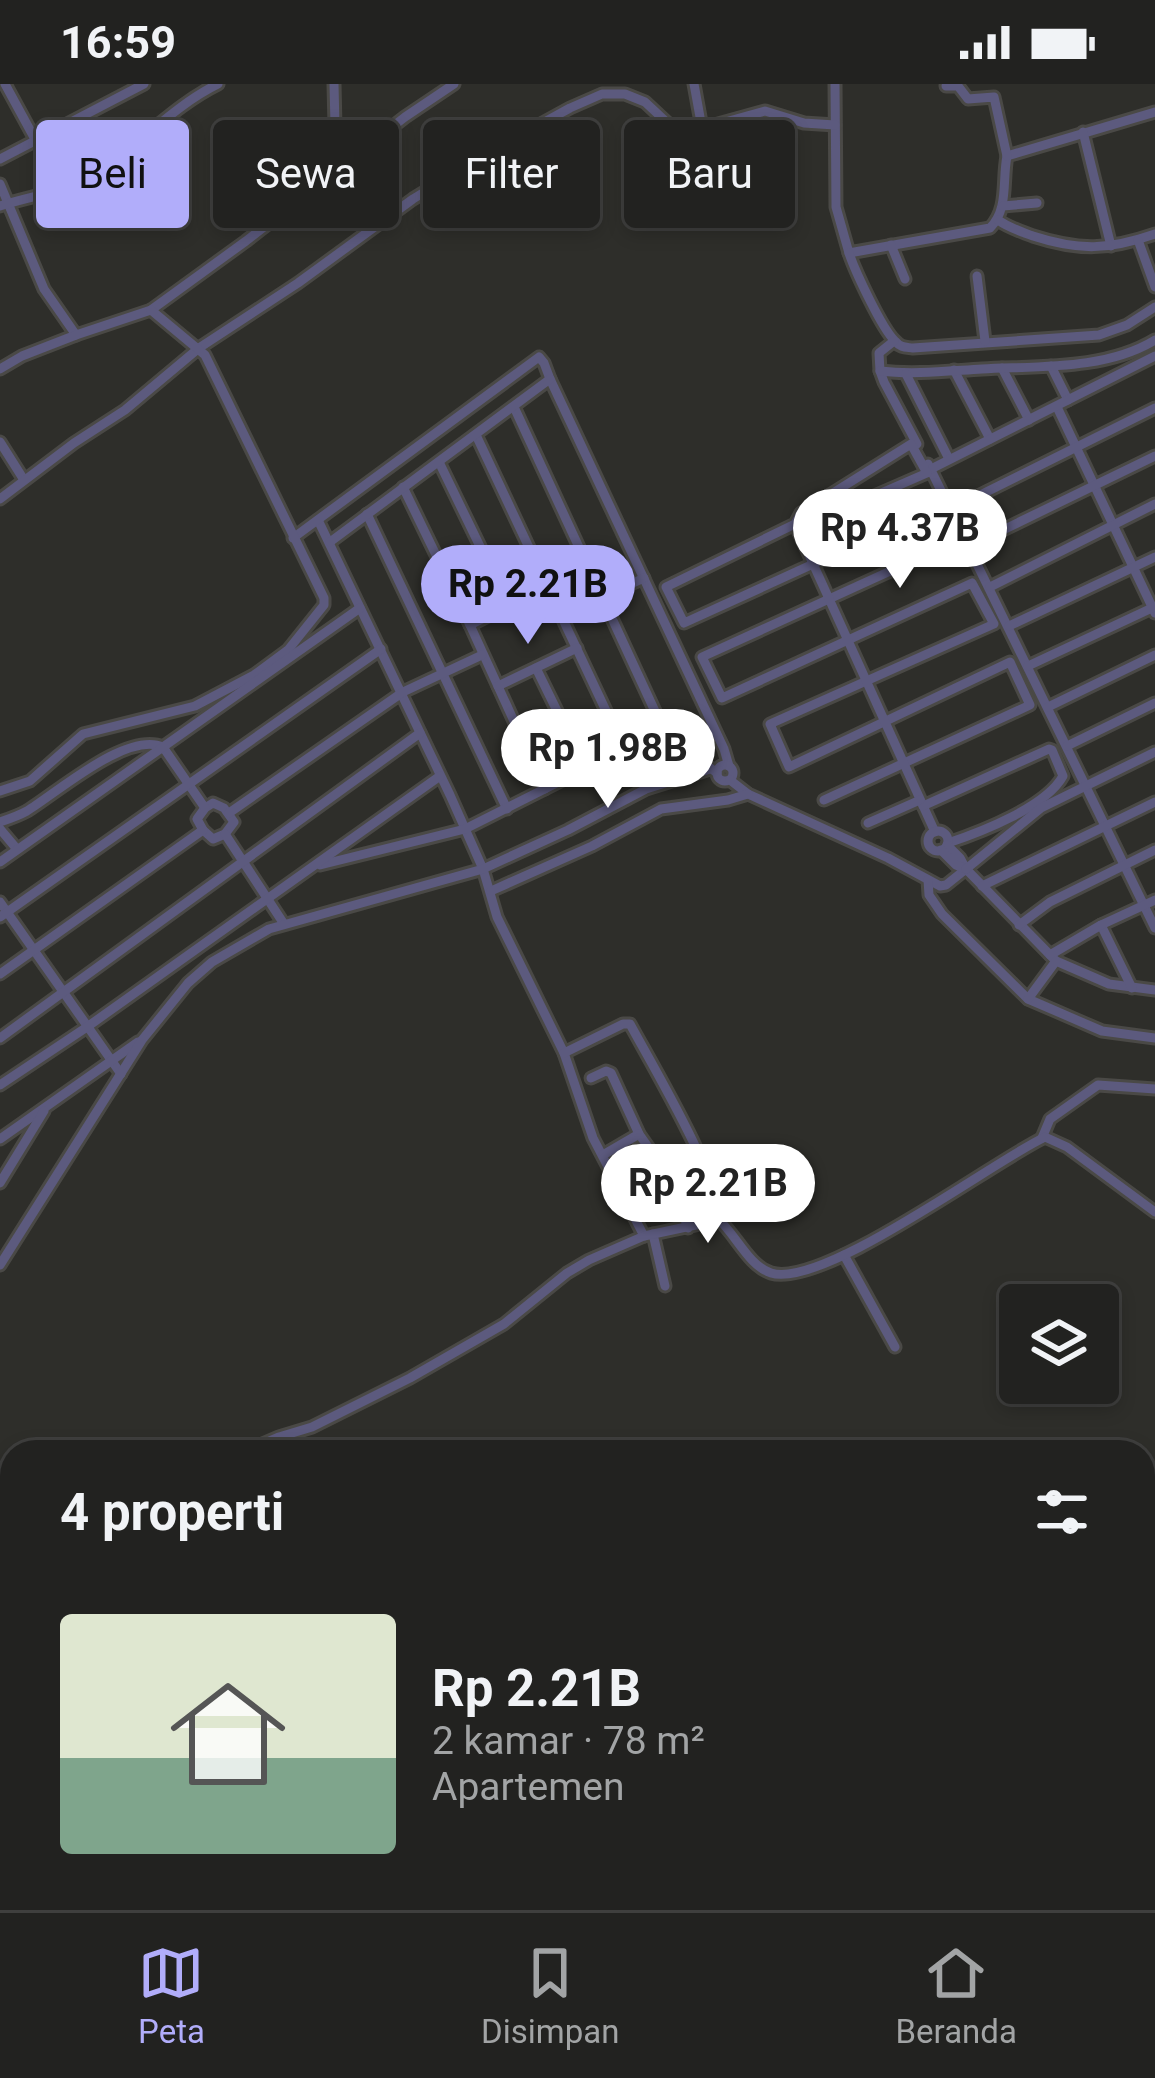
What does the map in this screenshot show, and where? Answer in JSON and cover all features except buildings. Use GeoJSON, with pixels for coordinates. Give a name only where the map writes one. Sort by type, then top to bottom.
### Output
{"type":"FeatureCollection","features":[{"type":"Feature","properties":{"kind":"street"},"geometry":{"type":"LineString","coordinates":[[0,159],[36,141],[5,84]]}},
{"type":"Feature","properties":{"kind":"street"},"geometry":{"type":"LineString","coordinates":[[76,120],[144,84]]}},
{"type":"Feature","properties":{"kind":"street"},"geometry":{"type":"LineString","coordinates":[[76,334],[44,289],[3,195],[62,190],[88,177],[218,84]]}},
{"type":"Feature","properties":{"kind":"street"},"geometry":{"type":"LineString","coordinates":[[334,84],[335,120]]}},
{"type":"Feature","properties":{"kind":"street"},"geometry":{"type":"LineString","coordinates":[[399,123],[454,84]]}},
{"type":"Feature","properties":{"kind":"street"},"geometry":{"type":"LineString","coordinates":[[694,84],[701,120]]}},
{"type":"Feature","properties":{"kind":"street"},"geometry":{"type":"LineString","coordinates":[[835,84],[836,207],[856,273],[894,341],[913,348],[1099,334],[1127,325],[1155,308]]}},
{"type":"Feature","properties":{"kind":"street"},"geometry":{"type":"LineString","coordinates":[[849,253],[983,231],[998,220],[1007,156],[996,100],[991,96],[968,99],[958,86],[946,86]]}},
{"type":"Feature","properties":{"kind":"street"},"geometry":{"type":"LineString","coordinates":[[0,499],[125,410],[199,348],[413,199],[488,153],[594,97],[625,94],[645,102],[665,120]]}},
{"type":"Feature","properties":{"kind":"street"},"geometry":{"type":"LineString","coordinates":[[732,120],[765,111],[794,120]]}},
{"type":"Feature","properties":{"kind":"street"},"geometry":{"type":"LineString","coordinates":[[1007,156],[1155,112]]}},
{"type":"Feature","properties":{"kind":"street"},"geometry":{"type":"LineString","coordinates":[[795,120],[836,125]]}},
{"type":"Feature","properties":{"kind":"street"},"geometry":{"type":"LineString","coordinates":[[1083,132],[1111,246]]}},
{"type":"Feature","properties":{"kind":"street"},"geometry":{"type":"LineString","coordinates":[[1003,206],[1037,202]]}},
{"type":"Feature","properties":{"kind":"street"},"geometry":{"type":"LineString","coordinates":[[998,220],[1066,246],[1088,248],[1155,234]]}},
{"type":"Feature","properties":{"kind":"street"},"geometry":{"type":"LineString","coordinates":[[0,369],[76,334],[151,310],[262,228]]}},
{"type":"Feature","properties":{"kind":"street"},"geometry":{"type":"LineString","coordinates":[[1138,240],[1155,287]]}},
{"type":"Feature","properties":{"kind":"street"},"geometry":{"type":"LineString","coordinates":[[891,245],[905,279]]}},
{"type":"Feature","properties":{"kind":"street"},"geometry":{"type":"LineString","coordinates":[[977,276],[985,341]]}},
{"type":"Feature","properties":{"kind":"street"},"geometry":{"type":"LineString","coordinates":[[0,791],[30,781],[83,734],[195,706],[274,662],[324,605],[218,379],[199,348],[151,310]]}},
{"type":"Feature","properties":{"kind":"street"},"geometry":{"type":"LineString","coordinates":[[880,371],[907,374],[1051,366],[1130,353],[1155,340]]}},
{"type":"Feature","properties":{"kind":"street"},"geometry":{"type":"LineString","coordinates":[[894,341],[879,353],[880,371],[952,508],[1125,865],[1150,902],[1155,928]]}},
{"type":"Feature","properties":{"kind":"street"},"geometry":{"type":"LineString","coordinates":[[931,469],[1155,356]]}},
{"type":"Feature","properties":{"kind":"street"},"geometry":{"type":"LineString","coordinates":[[293,538],[537,357],[544,363],[724,749],[734,772],[730,780],[722,782],[666,735],[514,407]]}},
{"type":"Feature","properties":{"kind":"street"},"geometry":{"type":"LineString","coordinates":[[1028,666],[1154,609],[1077,448],[1051,366]]}},
{"type":"Feature","properties":{"kind":"street"},"geometry":{"type":"LineString","coordinates":[[1002,368],[1029,420]]}},
{"type":"Feature","properties":{"kind":"street"},"geometry":{"type":"LineString","coordinates":[[954,370],[990,439]]}},
{"type":"Feature","properties":{"kind":"street"},"geometry":{"type":"LineString","coordinates":[[907,374],[950,459]]}},
{"type":"Feature","properties":{"kind":"street"},"geometry":{"type":"LineString","coordinates":[[330,542],[550,380]]}},
{"type":"Feature","properties":{"kind":"street"},"geometry":{"type":"LineString","coordinates":[[952,508],[1155,408]]}},
{"type":"Feature","properties":{"kind":"street"},"geometry":{"type":"LineString","coordinates":[[476,436],[624,749]]}},
{"type":"Feature","properties":{"kind":"street"},"geometry":{"type":"LineString","coordinates":[[0,442],[24,480]]}},
{"type":"Feature","properties":{"kind":"street"},"geometry":{"type":"LineString","coordinates":[[795,524],[801,513],[911,444],[927,473],[808,525],[795,524],[667,587],[684,622],[940,506],[956,541],[702,657],[722,698],[972,583],[994,624],[770,724],[789,767],[1010,662],[1030,705],[824,800]]}},
{"type":"Feature","properties":{"kind":"street"},"geometry":{"type":"LineString","coordinates":[[970,546],[1155,456]]}},
{"type":"Feature","properties":{"kind":"street"},"geometry":{"type":"LineString","coordinates":[[439,462],[508,604]]}},
{"type":"Feature","properties":{"kind":"street"},"geometry":{"type":"LineString","coordinates":[[403,487],[545,789]]}},
{"type":"Feature","properties":{"kind":"street"},"geometry":{"type":"LineString","coordinates":[[990,587],[1155,504]]}},
{"type":"Feature","properties":{"kind":"street"},"geometry":{"type":"LineString","coordinates":[[367,514],[507,809]]}},
{"type":"Feature","properties":{"kind":"street"},"geometry":{"type":"LineString","coordinates":[[318,520],[459,815],[483,869],[494,909],[564,1053],[593,1138],[648,1235],[665,1286]]}},
{"type":"Feature","properties":{"kind":"street"},"geometry":{"type":"LineString","coordinates":[[795,524],[830,599],[866,682],[885,721],[904,765],[921,803],[934,832],[929,838],[934,850],[1031,805],[1063,776],[1049,748],[921,803],[868,823]]}},
{"type":"Feature","properties":{"kind":"street"},"geometry":{"type":"LineString","coordinates":[[1009,626],[1155,556]]}},
{"type":"Feature","properties":{"kind":"street"},"geometry":{"type":"LineString","coordinates":[[561,616],[644,578]]}},
{"type":"Feature","properties":{"kind":"street"},"geometry":{"type":"LineString","coordinates":[[470,625],[548,586]]}},
{"type":"Feature","properties":{"kind":"street"},"geometry":{"type":"LineString","coordinates":[[0,862],[360,608]]}},
{"type":"Feature","properties":{"kind":"street"},"geometry":{"type":"LineString","coordinates":[[498,686],[577,648]]}},
{"type":"Feature","properties":{"kind":"street"},"geometry":{"type":"LineString","coordinates":[[4,915],[381,649]]}},
{"type":"Feature","properties":{"kind":"street"},"geometry":{"type":"LineString","coordinates":[[229,813],[403,692],[482,655]]}},
{"type":"Feature","properties":{"kind":"street"},"geometry":{"type":"LineString","coordinates":[[1048,707],[1155,655]]}},
{"type":"Feature","properties":{"kind":"street"},"geometry":{"type":"LineString","coordinates":[[536,668],[586,770]]}},
{"type":"Feature","properties":{"kind":"street"},"geometry":{"type":"LineString","coordinates":[[1067,746],[1155,703]]}},
{"type":"Feature","properties":{"kind":"street"},"geometry":{"type":"LineString","coordinates":[[0,1038],[420,733]]}},
{"type":"Feature","properties":{"kind":"street"},"geometry":{"type":"LineString","coordinates":[[313,867],[465,829],[624,749],[666,735]]}},
{"type":"Feature","properties":{"kind":"street"},"geometry":{"type":"LineString","coordinates":[[16,848],[0,826],[107,757],[153,742],[163,747],[205,808]]}},
{"type":"Feature","properties":{"kind":"street"},"geometry":{"type":"LineString","coordinates":[[730,780],[748,794],[942,886],[1033,814],[1155,752]]}},
{"type":"Feature","properties":{"kind":"street"},"geometry":{"type":"LineString","coordinates":[[0,1265],[142,1040],[188,982],[238,945],[284,924],[483,869],[646,789],[729,766]]}},
{"type":"Feature","properties":{"kind":"street"},"geometry":{"type":"LineString","coordinates":[[0,1085],[440,776]]}},
{"type":"Feature","properties":{"kind":"street"},"geometry":{"type":"LineString","coordinates":[[491,894],[661,809],[748,794]]}},
{"type":"Feature","properties":{"kind":"street"},"geometry":{"type":"LineString","coordinates":[[982,886],[1155,802]]}},
{"type":"Feature","properties":{"kind":"street"},"geometry":{"type":"LineString","coordinates":[[217,803],[234,824],[214,839],[202,830],[197,818],[205,808],[217,803]]}},
{"type":"Feature","properties":{"kind":"street"},"geometry":{"type":"LineString","coordinates":[[436,836],[459,815]]}},
{"type":"Feature","properties":{"kind":"street"},"geometry":{"type":"LineString","coordinates":[[0,974],[202,830]]}},
{"type":"Feature","properties":{"kind":"street"},"geometry":{"type":"LineString","coordinates":[[224,834],[284,924]]}},
{"type":"Feature","properties":{"kind":"street"},"geometry":{"type":"LineString","coordinates":[[945,846],[1053,958],[1109,985],[1155,990]]}},
{"type":"Feature","properties":{"kind":"street"},"geometry":{"type":"LineString","coordinates":[[1019,926],[1050,902],[1155,850]]}},
{"type":"Feature","properties":{"kind":"street"},"geometry":{"type":"LineString","coordinates":[[928,880],[929,895],[942,914],[1028,999],[1102,1030],[1155,1038]]}},
{"type":"Feature","properties":{"kind":"street"},"geometry":{"type":"LineString","coordinates":[[0,902],[4,915],[35,951],[121,1074]]}},
{"type":"Feature","properties":{"kind":"street"},"geometry":{"type":"LineString","coordinates":[[1028,999],[1053,958],[1101,926],[1150,902]]}},
{"type":"Feature","properties":{"kind":"street"},"geometry":{"type":"LineString","coordinates":[[256,905],[269,929]]}},
{"type":"Feature","properties":{"kind":"street"},"geometry":{"type":"LineString","coordinates":[[226,926],[238,945]]}},
{"type":"Feature","properties":{"kind":"street"},"geometry":{"type":"LineString","coordinates":[[1101,926],[1132,988]]}},
{"type":"Feature","properties":{"kind":"street"},"geometry":{"type":"LineString","coordinates":[[173,964],[188,982]]}},
{"type":"Feature","properties":{"kind":"street"},"geometry":{"type":"LineString","coordinates":[[564,1053],[630,1024],[697,1153],[718,1202],[719,1220],[757,1265],[770,1273],[805,1270],[844,1255],[1042,1138],[1067,1147],[1155,1212]]}},
{"type":"Feature","properties":{"kind":"street"},"geometry":{"type":"LineString","coordinates":[[0,1139],[142,1040]]}},
{"type":"Feature","properties":{"kind":"street"},"geometry":{"type":"LineString","coordinates":[[591,1078],[611,1073],[639,1134],[656,1158]]}},
{"type":"Feature","properties":{"kind":"street"},"geometry":{"type":"LineString","coordinates":[[1042,1138],[1050,1119],[1098,1085],[1155,1089]]}},
{"type":"Feature","properties":{"kind":"street"},"geometry":{"type":"LineString","coordinates":[[1,1177],[46,1108]]}},
{"type":"Feature","properties":{"kind":"street"},"geometry":{"type":"LineString","coordinates":[[603,1155],[639,1134]]}},
{"type":"Feature","properties":{"kind":"street"},"geometry":{"type":"LineString","coordinates":[[676,1195],[688,1228]]}},
{"type":"Feature","properties":{"kind":"street"},"geometry":{"type":"LineString","coordinates":[[272,1440],[312,1427],[410,1378],[504,1324],[578,1266],[648,1235],[719,1220]]}},
{"type":"Feature","properties":{"kind":"street"},"geometry":{"type":"LineString","coordinates":[[0,1240],[12,1249]]}},
{"type":"Feature","properties":{"kind":"street"},"geometry":{"type":"LineString","coordinates":[[844,1255],[895,1347]]}}]}
